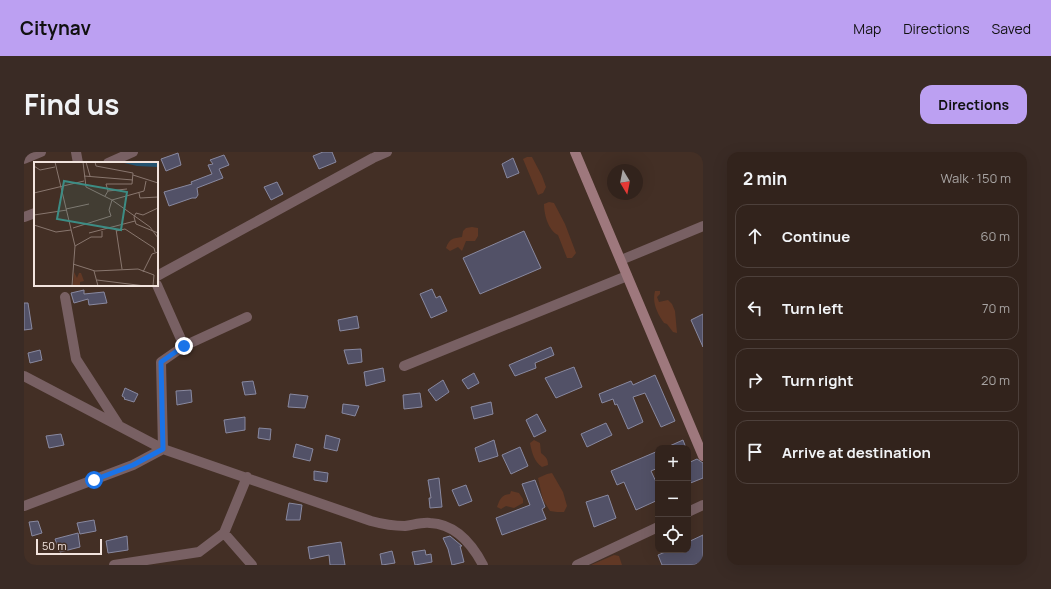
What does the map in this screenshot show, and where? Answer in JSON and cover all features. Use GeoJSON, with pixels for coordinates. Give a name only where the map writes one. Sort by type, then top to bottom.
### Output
{"type":"FeatureCollection","features":[{"type":"Feature","properties":{"kind":"street"},"geometry":{"type":"LineString","coordinates":[[24,159],[40,152]]}},
{"type":"Feature","properties":{"kind":"street"},"geometry":{"type":"LineString","coordinates":[[76,152],[78,162]]}},
{"type":"Feature","properties":{"kind":"street"},"geometry":{"type":"LineString","coordinates":[[110,162],[133,152]]}},
{"type":"Feature","properties":{"kind":"street"},"geometry":{"type":"LineString","coordinates":[[158,275],[372,155],[387,152]]}},
{"type":"Feature","properties":{"kind":"street"},"geometry":{"type":"LineString","coordinates":[[575,152],[703,456]]}},
{"type":"Feature","properties":{"kind":"street"},"geometry":{"type":"LineString","coordinates":[[24,217],[34,213]]}},
{"type":"Feature","properties":{"kind":"street"},"geometry":{"type":"LineString","coordinates":[[621,260],[703,226]]}},
{"type":"Feature","properties":{"kind":"street"},"geometry":{"type":"LineString","coordinates":[[404,366],[627,276]]}},
{"type":"Feature","properties":{"kind":"street"},"geometry":{"type":"LineString","coordinates":[[157,286],[184,346]]}},
{"type":"Feature","properties":{"kind":"street"},"geometry":{"type":"LineString","coordinates":[[65,298],[76,359],[119,425]]}},
{"type":"Feature","properties":{"kind":"street"},"geometry":{"type":"LineString","coordinates":[[163,449],[161,362],[184,346],[247,317]]}},
{"type":"Feature","properties":{"kind":"street"},"geometry":{"type":"LineString","coordinates":[[24,376],[163,449],[371,521],[386,525],[404,526],[429,523],[446,526],[461,535],[477,553],[483,565]]}},
{"type":"Feature","properties":{"kind":"street"},"geometry":{"type":"LineString","coordinates":[[24,506],[133,465],[163,449]]}},
{"type":"Feature","properties":{"kind":"street"},"geometry":{"type":"LineString","coordinates":[[114,565],[199,552],[224,533],[247,477]]}},
{"type":"Feature","properties":{"kind":"street"},"geometry":{"type":"LineString","coordinates":[[691,511],[703,505]]}},
{"type":"Feature","properties":{"kind":"street"},"geometry":{"type":"LineString","coordinates":[[577,565],[655,527]]}},
{"type":"Feature","properties":{"kind":"street"},"geometry":{"type":"LineString","coordinates":[[224,533],[252,565]]}},
{"type":"Feature","properties":{"kind":"shaded area"},"geometry":{"type":"Polygon","coordinates":[[[532,157],[546,187],[543,193],[538,195],[523,159],[532,157]]]}},
{"type":"Feature","properties":{"kind":"shaded area"},"geometry":{"type":"Polygon","coordinates":[[[549,202],[554,203],[565,224],[576,253],[572,258],[567,258],[558,235],[549,226],[544,204],[549,202]]]}},
{"type":"Feature","properties":{"kind":"shaded area"},"geometry":{"type":"Polygon","coordinates":[[[466,228],[478,228],[478,236],[475,241],[466,241],[462,251],[458,247],[450,251],[446,248],[450,241],[462,237],[463,231],[466,228]]]}},
{"type":"Feature","properties":{"kind":"shaded area"},"geometry":{"type":"Polygon","coordinates":[[[655,291],[660,291],[660,294],[657,297],[659,302],[668,300],[672,304],[675,311],[677,333],[673,332],[667,324],[664,323],[659,315],[654,300],[655,291]]]}},
{"type":"Feature","properties":{"kind":"shaded area"},"geometry":{"type":"Polygon","coordinates":[[[534,440],[540,443],[541,453],[548,461],[548,465],[542,467],[535,459],[530,443],[534,440]]]}},
{"type":"Feature","properties":{"kind":"shaded area"},"geometry":{"type":"Polygon","coordinates":[[[552,473],[563,492],[567,506],[564,512],[550,511],[543,500],[538,478],[552,473]]]}},
{"type":"Feature","properties":{"kind":"shaded area"},"geometry":{"type":"Polygon","coordinates":[[[511,491],[519,493],[523,499],[523,503],[514,508],[506,506],[501,509],[497,507],[501,498],[510,494],[511,491]]]}},
{"type":"Feature","properties":{"kind":"shaded area"},"geometry":{"type":"Polygon","coordinates":[[[614,555],[619,556],[622,565],[591,565],[614,555]]]}},
{"type":"Feature","properties":{"kind":"building"},"geometry":{"type":"Polygon","coordinates":[[[323,152],[332,152],[336,162],[319,169],[313,156],[323,152]]]}},
{"type":"Feature","properties":{"kind":"building"},"geometry":{"type":"Polygon","coordinates":[[[178,153],[181,165],[166,171],[161,159],[178,153]]]}},
{"type":"Feature","properties":{"kind":"building"},"geometry":{"type":"Polygon","coordinates":[[[224,155],[229,165],[219,169],[223,178],[197,188],[198,195],[196,198],[169,206],[164,192],[192,184],[191,182],[212,174],[208,165],[213,164],[210,160],[224,155]]]}},
{"type":"Feature","properties":{"kind":"building"},"geometry":{"type":"Polygon","coordinates":[[[513,158],[519,173],[507,178],[502,164],[513,158]]]}},
{"type":"Feature","properties":{"kind":"building"},"geometry":{"type":"Polygon","coordinates":[[[277,182],[283,194],[271,200],[264,187],[277,182]]]}},
{"type":"Feature","properties":{"kind":"building"},"geometry":{"type":"Polygon","coordinates":[[[524,231],[541,268],[480,294],[463,258],[524,231]]]}},
{"type":"Feature","properties":{"kind":"building"},"geometry":{"type":"Polygon","coordinates":[[[432,289],[436,298],[440,296],[447,311],[431,318],[420,294],[432,289]]]}},
{"type":"Feature","properties":{"kind":"building"},"geometry":{"type":"Polygon","coordinates":[[[84,290],[84,294],[104,292],[107,303],[89,305],[88,299],[74,303],[71,293],[84,290]]]}},
{"type":"Feature","properties":{"kind":"building"},"geometry":{"type":"Polygon","coordinates":[[[24,303],[28,303],[32,329],[24,330],[24,303]]]}},
{"type":"Feature","properties":{"kind":"building"},"geometry":{"type":"Polygon","coordinates":[[[703,314],[703,347],[691,320],[703,314]]]}},
{"type":"Feature","properties":{"kind":"building"},"geometry":{"type":"Polygon","coordinates":[[[357,316],[359,328],[340,331],[338,320],[357,316]]]}},
{"type":"Feature","properties":{"kind":"building"},"geometry":{"type":"Polygon","coordinates":[[[551,347],[554,355],[535,363],[536,368],[515,376],[509,365],[551,347]]]}},
{"type":"Feature","properties":{"kind":"building"},"geometry":{"type":"Polygon","coordinates":[[[361,349],[362,362],[348,364],[344,350],[361,349]]]}},
{"type":"Feature","properties":{"kind":"building"},"geometry":{"type":"Polygon","coordinates":[[[40,350],[42,360],[30,363],[28,353],[40,350]]]}},
{"type":"Feature","properties":{"kind":"building"},"geometry":{"type":"Polygon","coordinates":[[[574,367],[582,387],[556,398],[545,378],[574,367]]]}},
{"type":"Feature","properties":{"kind":"building"},"geometry":{"type":"Polygon","coordinates":[[[383,368],[385,381],[366,386],[364,372],[383,368]]]}},
{"type":"Feature","properties":{"kind":"building"},"geometry":{"type":"Polygon","coordinates":[[[474,373],[479,383],[468,389],[462,380],[474,373]]]}},
{"type":"Feature","properties":{"kind":"building"},"geometry":{"type":"Polygon","coordinates":[[[655,375],[675,421],[661,427],[645,393],[633,397],[643,422],[628,429],[617,404],[615,405],[613,399],[602,403],[599,394],[631,381],[633,385],[655,375]]]}},
{"type":"Feature","properties":{"kind":"building"},"geometry":{"type":"Polygon","coordinates":[[[443,380],[449,392],[436,401],[428,390],[443,380]]]}},
{"type":"Feature","properties":{"kind":"building"},"geometry":{"type":"Polygon","coordinates":[[[253,381],[256,394],[245,395],[242,382],[253,381]]]}},
{"type":"Feature","properties":{"kind":"building"},"geometry":{"type":"Polygon","coordinates":[[[125,388],[138,394],[134,402],[124,399],[125,398],[122,396],[125,388]]]}},
{"type":"Feature","properties":{"kind":"building"},"geometry":{"type":"Polygon","coordinates":[[[191,390],[192,402],[177,405],[176,391],[191,390]]]}},
{"type":"Feature","properties":{"kind":"building"},"geometry":{"type":"Polygon","coordinates":[[[420,393],[422,407],[404,409],[403,395],[420,393]]]}},
{"type":"Feature","properties":{"kind":"building"},"geometry":{"type":"Polygon","coordinates":[[[290,394],[308,396],[305,408],[288,407],[290,394]]]}},
{"type":"Feature","properties":{"kind":"building"},"geometry":{"type":"Polygon","coordinates":[[[491,402],[493,414],[474,419],[471,407],[491,402]]]}},
{"type":"Feature","properties":{"kind":"building"},"geometry":{"type":"Polygon","coordinates":[[[343,404],[359,406],[355,416],[342,413],[343,404]]]}},
{"type":"Feature","properties":{"kind":"building"},"geometry":{"type":"Polygon","coordinates":[[[537,414],[546,431],[534,437],[526,420],[537,414]]]}},
{"type":"Feature","properties":{"kind":"building"},"geometry":{"type":"Polygon","coordinates":[[[245,417],[245,430],[226,433],[224,420],[245,417]]]}},
{"type":"Feature","properties":{"kind":"building"},"geometry":{"type":"Polygon","coordinates":[[[606,423],[612,435],[587,447],[581,434],[606,423]]]}},
{"type":"Feature","properties":{"kind":"building"},"geometry":{"type":"Polygon","coordinates":[[[259,428],[271,429],[270,440],[258,438],[259,428]]]}},
{"type":"Feature","properties":{"kind":"building"},"geometry":{"type":"Polygon","coordinates":[[[61,434],[64,445],[49,448],[46,436],[61,434]]]}},
{"type":"Feature","properties":{"kind":"building"},"geometry":{"type":"Polygon","coordinates":[[[326,435],[340,439],[337,451],[324,448],[326,435]]]}},
{"type":"Feature","properties":{"kind":"building"},"geometry":{"type":"Polygon","coordinates":[[[494,440],[498,456],[479,462],[475,448],[494,440]]]}},
{"type":"Feature","properties":{"kind":"building"},"geometry":{"type":"Polygon","coordinates":[[[683,440],[685,445],[672,445],[683,440]]]}},
{"type":"Feature","properties":{"kind":"building"},"geometry":{"type":"Polygon","coordinates":[[[296,444],[313,449],[310,461],[293,457],[296,444]]]}},
{"type":"Feature","properties":{"kind":"building"},"geometry":{"type":"Polygon","coordinates":[[[520,447],[528,466],[511,474],[502,455],[520,447]]]}},
{"type":"Feature","properties":{"kind":"building"},"geometry":{"type":"Polygon","coordinates":[[[655,452],[655,469],[651,471],[655,480],[655,501],[636,510],[624,482],[617,485],[611,471],[655,452]]]}},
{"type":"Feature","properties":{"kind":"building"},"geometry":{"type":"Polygon","coordinates":[[[697,459],[703,463],[703,478],[691,483],[691,481],[691,462],[697,459]]]}},
{"type":"Feature","properties":{"kind":"building"},"geometry":{"type":"Polygon","coordinates":[[[314,471],[328,473],[327,482],[314,480],[314,471]]]}},
{"type":"Feature","properties":{"kind":"building"},"geometry":{"type":"Polygon","coordinates":[[[439,478],[442,507],[430,508],[429,498],[431,498],[428,480],[439,478]]]}},
{"type":"Feature","properties":{"kind":"building"},"geometry":{"type":"Polygon","coordinates":[[[535,480],[545,507],[542,509],[546,519],[502,535],[496,518],[530,505],[522,484],[535,480]]]}},
{"type":"Feature","properties":{"kind":"building"},"geometry":{"type":"Polygon","coordinates":[[[466,485],[472,501],[459,506],[452,490],[466,485]]]}},
{"type":"Feature","properties":{"kind":"building"},"geometry":{"type":"Polygon","coordinates":[[[608,495],[616,518],[594,527],[586,502],[608,495]]]}},
{"type":"Feature","properties":{"kind":"building"},"geometry":{"type":"Polygon","coordinates":[[[289,503],[302,505],[300,520],[286,520],[289,503]]]}},
{"type":"Feature","properties":{"kind":"building"},"geometry":{"type":"Polygon","coordinates":[[[94,520],[96,531],[80,534],[77,523],[94,520]]]}},
{"type":"Feature","properties":{"kind":"building"},"geometry":{"type":"Polygon","coordinates":[[[38,521],[42,533],[32,536],[29,522],[38,521]]]}},
{"type":"Feature","properties":{"kind":"building"},"geometry":{"type":"Polygon","coordinates":[[[78,533],[80,547],[60,552],[55,539],[78,533]]]}},
{"type":"Feature","properties":{"kind":"building"},"geometry":{"type":"Polygon","coordinates":[[[703,535],[703,561],[694,565],[662,565],[658,555],[663,553],[691,553],[691,541],[703,535]]]}},
{"type":"Feature","properties":{"kind":"building"},"geometry":{"type":"Polygon","coordinates":[[[127,536],[128,550],[108,553],[106,541],[127,536]]]}},
{"type":"Feature","properties":{"kind":"building"},"geometry":{"type":"Polygon","coordinates":[[[450,536],[462,546],[460,546],[464,562],[452,565],[448,549],[443,538],[450,536]]]}},
{"type":"Feature","properties":{"kind":"building"},"geometry":{"type":"Polygon","coordinates":[[[341,542],[345,565],[330,565],[329,555],[310,559],[308,547],[341,542]]]}},
{"type":"Feature","properties":{"kind":"building"},"geometry":{"type":"Polygon","coordinates":[[[425,550],[426,555],[431,554],[432,562],[415,565],[412,552],[425,550]]]}},
{"type":"Feature","properties":{"kind":"building"},"geometry":{"type":"Polygon","coordinates":[[[392,551],[395,563],[382,565],[380,554],[392,551]]]}},
{"type":"Feature","properties":{"kind":"route"},"geometry":{"type":"LineString","coordinates":[[94,480],[133,465],[163,449],[161,362],[184,346]]}}]}
